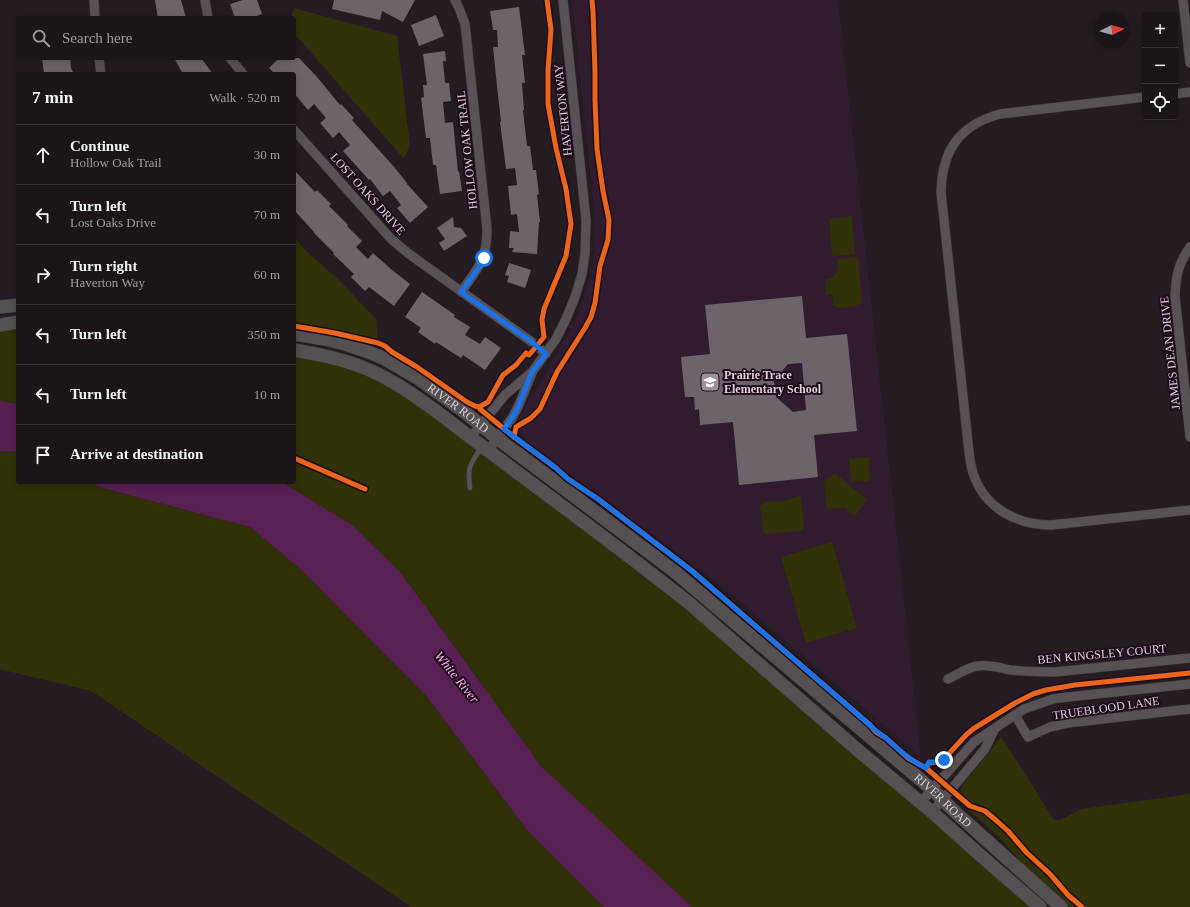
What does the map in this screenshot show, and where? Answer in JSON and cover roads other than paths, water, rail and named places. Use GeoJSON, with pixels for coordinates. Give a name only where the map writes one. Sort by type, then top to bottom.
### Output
{"type":"FeatureCollection","features":[{"type":"Feature","properties":{"kind":"main road"},"geometry":{"type":"LineString","coordinates":[[0,307],[16,305]]}},
{"type":"Feature","properties":{"kind":"main road"},"geometry":{"type":"LineString","coordinates":[[0,325],[16,322]]}},
{"type":"Feature","properties":{"kind":"main road","name":"RIVER ROAD"},"geometry":{"type":"LineString","coordinates":[[296,334],[345,344],[383,358],[419,379],[480,424],[674,571],[932,790],[1061,907]]}},
{"type":"Feature","properties":{"kind":"main road","name":"RIVER ROAD"},"geometry":{"type":"LineString","coordinates":[[296,350],[337,359],[376,373],[414,396],[485,449],[689,603],[810,709],[921,802],[1040,907]]}},
{"type":"Feature","properties":{"kind":"street"},"geometry":{"type":"LineString","coordinates":[[94,0],[95,16]]}},
{"type":"Feature","properties":{"kind":"street"},"geometry":{"type":"LineString","coordinates":[[205,0],[208,16]]}},
{"type":"Feature","properties":{"kind":"street","name":"HOLLOW OAK TRAIL"},"geometry":{"type":"LineString","coordinates":[[455,0],[465,24],[487,230],[484,258],[461,292]]}},
{"type":"Feature","properties":{"kind":"street","name":"HAVERTON WAY"},"geometry":{"type":"LineString","coordinates":[[470,438],[505,395],[532,372],[546,354],[556,339],[566,319],[582,274],[586,254],[586,220],[563,0]]}},
{"type":"Feature","properties":{"kind":"street"},"geometry":{"type":"LineString","coordinates":[[1183,0],[1190,62]]}},
{"type":"Feature","properties":{"kind":"street"},"geometry":{"type":"LineString","coordinates":[[99,60],[101,72]]}},
{"type":"Feature","properties":{"kind":"street"},"geometry":{"type":"LineString","coordinates":[[232,60],[241,72]]}},
{"type":"Feature","properties":{"kind":"street"},"geometry":{"type":"LineString","coordinates":[[1178,94],[1190,92]]}},
{"type":"Feature","properties":{"kind":"street"},"geometry":{"type":"LineString","coordinates":[[1142,97],[1012,112],[989,117],[978,122],[965,132],[954,143],[949,152],[941,177],[941,192],[971,464],[982,492],[991,502],[999,510],[1014,518],[1031,524],[1041,525],[1190,510]]}},
{"type":"Feature","properties":{"kind":"street","name":"LOST OAKS DRIVE"},"geometry":{"type":"LineString","coordinates":[[296,132],[391,239],[409,254],[532,342],[546,354]]}},
{"type":"Feature","properties":{"kind":"street","name":"JAMES DEAN DRIVE"},"geometry":{"type":"LineString","coordinates":[[1190,247],[1179,266],[1175,296],[1190,437]]}},
{"type":"Feature","properties":{"kind":"street","name":"HAVERTON WAY"},"geometry":{"type":"LineString","coordinates":[[485,449],[497,438],[512,418],[532,372]]}},
{"type":"Feature","properties":{"kind":"street","name":"BEN KINGSLEY COURT"},"geometry":{"type":"LineString","coordinates":[[948,679],[968,668],[984,665],[1038,673],[1190,658]]}},
{"type":"Feature","properties":{"kind":"street"},"geometry":{"type":"LineString","coordinates":[[921,802],[974,742],[1024,709],[1053,699],[1190,684]]}},
{"type":"Feature","properties":{"kind":"street","name":"TRUEBLOOD LANE"},"geometry":{"type":"LineString","coordinates":[[1015,715],[1028,737],[1050,727],[1068,723],[1190,709]]}},
{"type":"Feature","properties":{"kind":"street"},"geometry":{"type":"LineString","coordinates":[[932,812],[985,749],[994,729]]}},
{"type":"Feature","properties":{"kind":"lane"},"geometry":{"type":"LineString","coordinates":[[470,488],[468,475],[470,463],[485,449]]}},
{"type":"Feature","properties":{"kind":"water"},"geometry":{"type":"Polygon","coordinates":[[[0,401],[16,404],[16,451],[0,451],[0,401]]]}},
{"type":"Feature","properties":{"kind":"water","name":"White River"},"geometry":{"type":"Polygon","coordinates":[[[94,484],[285,484],[352,525],[401,573],[541,766],[692,907],[604,907],[526,829],[427,697],[301,570],[250,527],[103,488],[94,484]]]}},
{"type":"Feature","properties":{"kind":"place","name":"Prairie Trace Elementary School"},"geometry":{"type":"Point","coordinates":[710,382]}}]}
